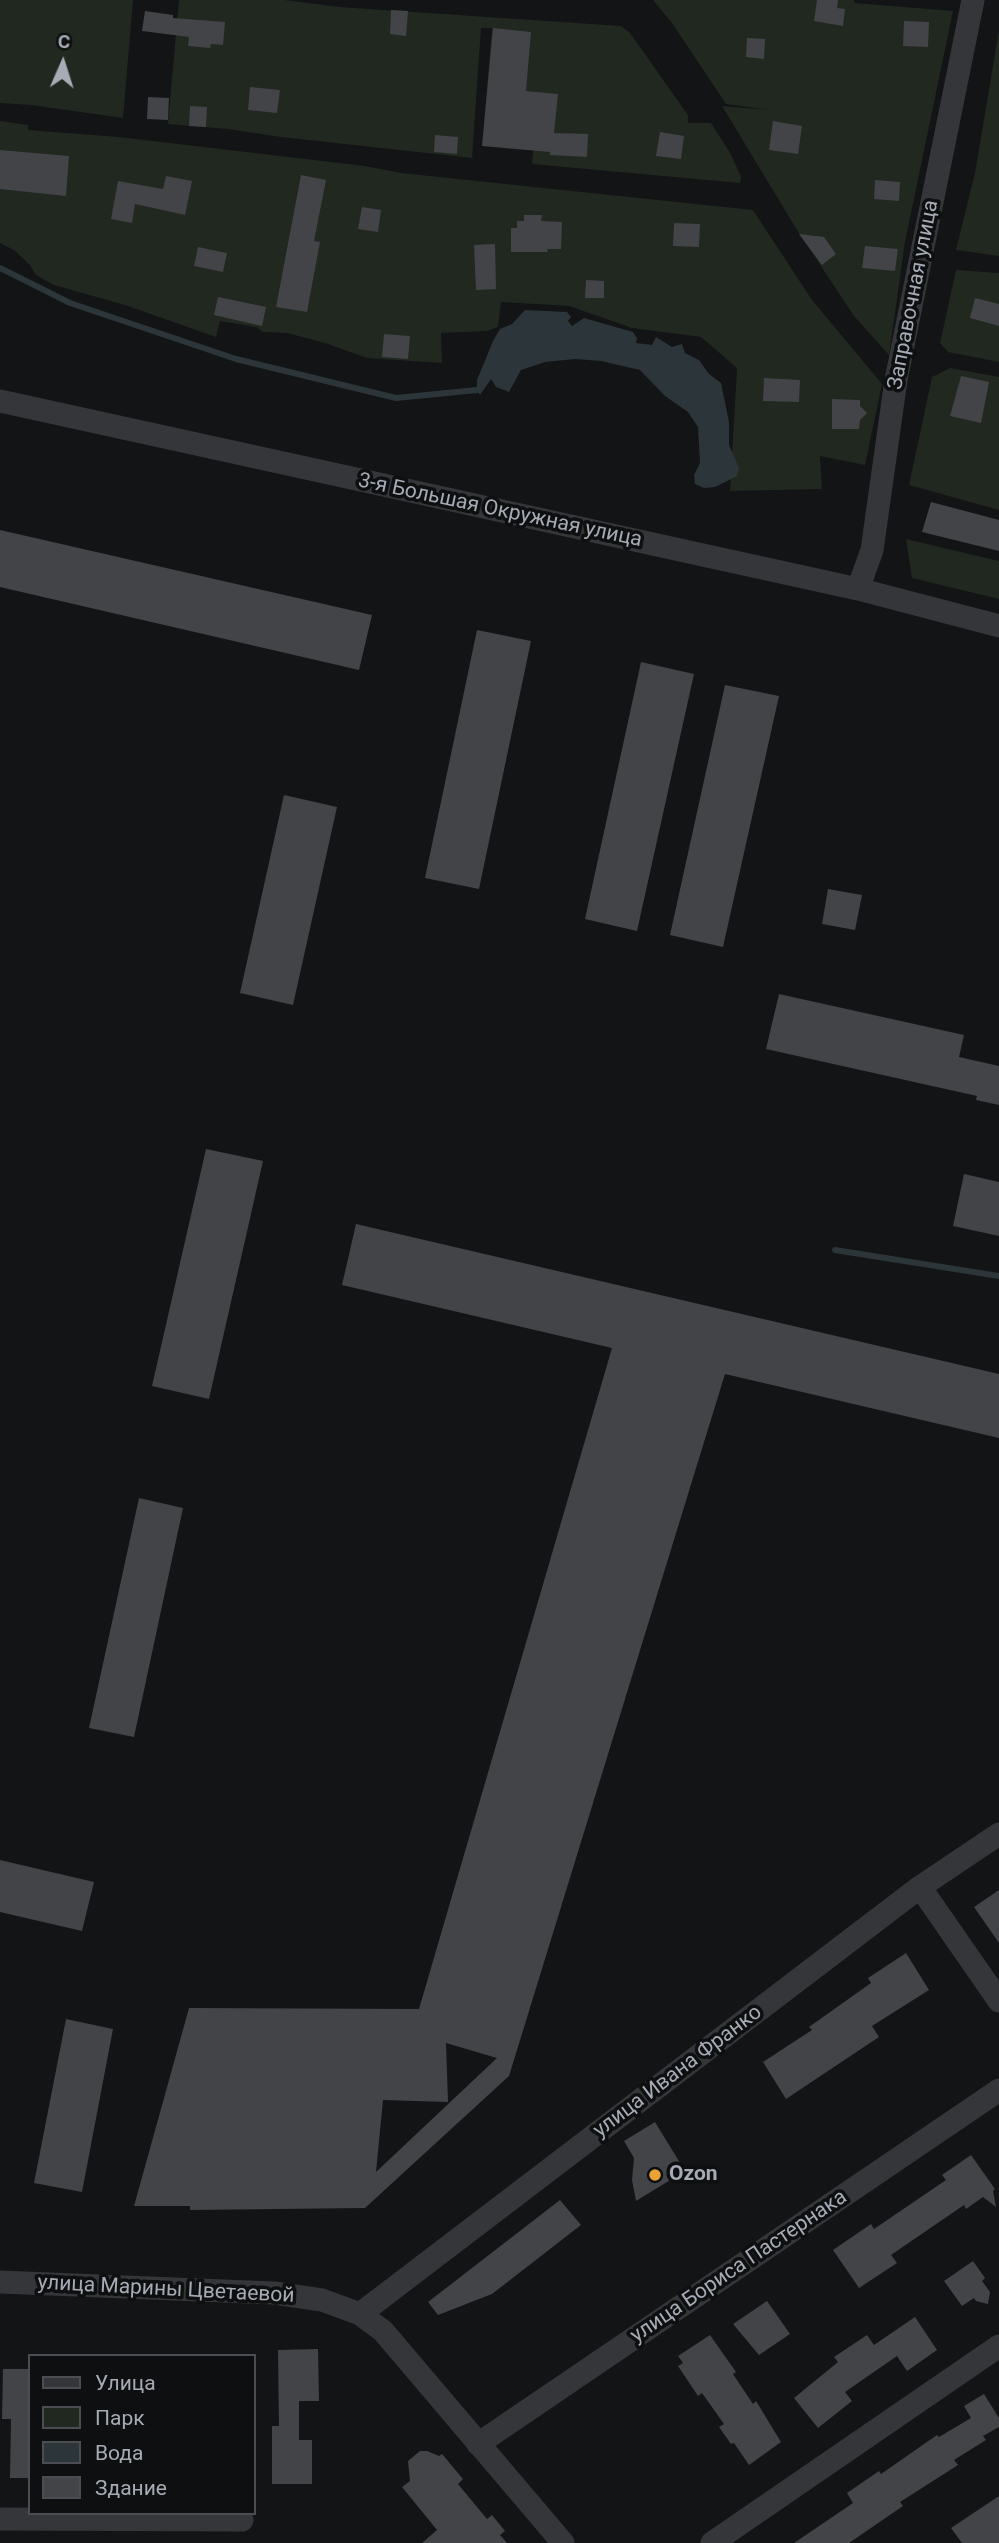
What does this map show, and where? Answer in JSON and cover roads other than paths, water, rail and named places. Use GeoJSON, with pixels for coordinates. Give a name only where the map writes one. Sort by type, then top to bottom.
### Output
{"type":"FeatureCollection","features":[{"type":"Feature","properties":{"kind":"street","name":"Заправочная улица"},"geometry":{"type":"LineString","coordinates":[[858,589],[872,550],[896,380],[973,0]]}},
{"type":"Feature","properties":{"kind":"street","name":"3-я Большая Окружная улица"},"geometry":{"type":"LineString","coordinates":[[0,401],[858,589],[999,626]]}},
{"type":"Feature","properties":{"kind":"street","name":"улица Ивана Франко"},"geometry":{"type":"LineString","coordinates":[[359,2314],[920,1887],[999,1834]]}},
{"type":"Feature","properties":{"kind":"street"},"geometry":{"type":"LineString","coordinates":[[920,1887],[999,2001]]}},
{"type":"Feature","properties":{"kind":"street","name":"улица Бориса Пастернака"},"geometry":{"type":"LineString","coordinates":[[478,2444],[999,2090]]}},
{"type":"Feature","properties":{"kind":"street","name":"улица Марины Цветаевой"},"geometry":{"type":"LineString","coordinates":[[0,2282],[274,2293],[322,2300],[359,2314],[383,2331],[562,2543]]}},
{"type":"Feature","properties":{"kind":"street"},"geometry":{"type":"LineString","coordinates":[[712,2543],[999,2346]]}},
{"type":"Feature","properties":{"kind":"street"},"geometry":{"type":"LineString","coordinates":[[0,2519],[242,2520]]}},
{"type":"Feature","properties":{"kind":"water"},"geometry":{"type":"Polygon","coordinates":[[[525,310],[567,312],[572,326],[584,318],[633,332],[637,338],[636,343],[652,345],[656,337],[672,347],[682,344],[685,353],[699,360],[709,374],[721,383],[729,422],[729,445],[739,468],[737,476],[715,487],[704,488],[695,484],[694,475],[700,463],[698,427],[688,412],[665,396],[640,370],[601,361],[575,359],[545,362],[521,370],[509,392],[496,387],[491,379],[480,395],[477,380],[493,341],[500,329],[512,324],[525,310]]]}},
{"type":"Feature","properties":{"kind":"waterway"},"geometry":{"type":"LineString","coordinates":[[0,268],[70,303],[236,359],[396,398],[477,390]]}},
{"type":"Feature","properties":{"kind":"waterway"},"geometry":{"type":"LineString","coordinates":[[835,1250],[999,1276]]}},
{"type":"Feature","properties":{"kind":"place","name":"Ozon"},"geometry":{"type":"Point","coordinates":[655,2175]}}]}
